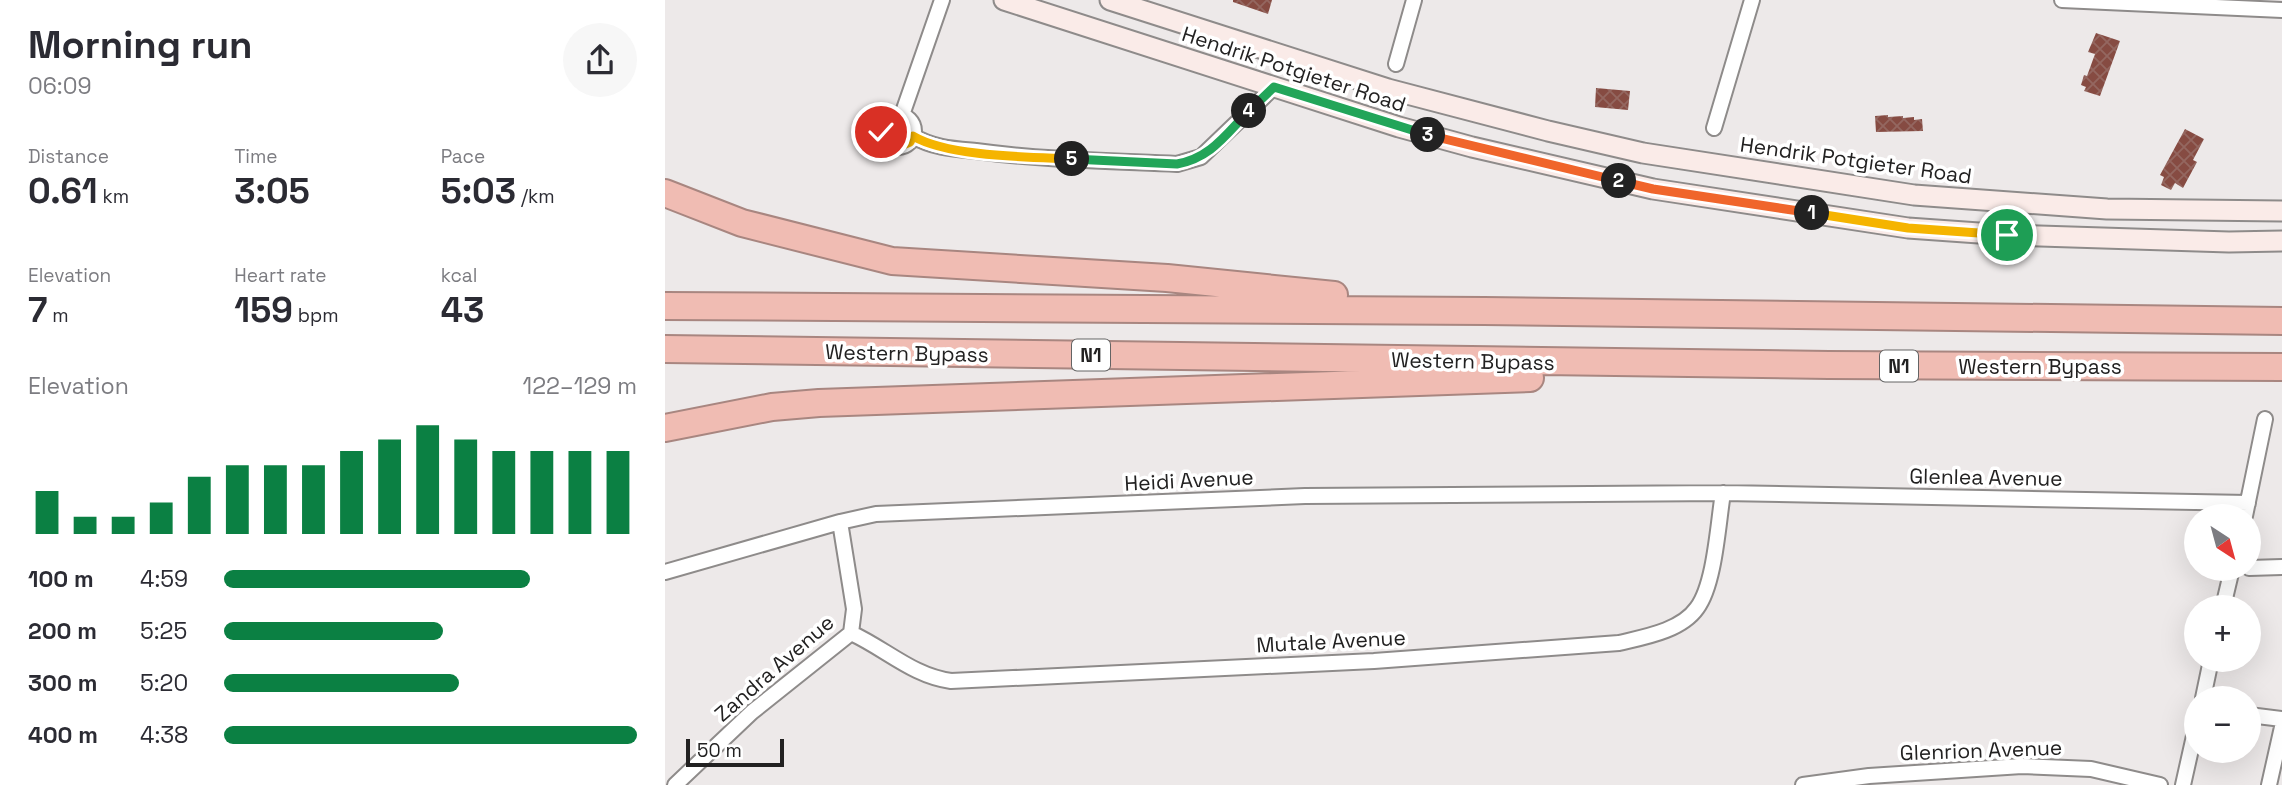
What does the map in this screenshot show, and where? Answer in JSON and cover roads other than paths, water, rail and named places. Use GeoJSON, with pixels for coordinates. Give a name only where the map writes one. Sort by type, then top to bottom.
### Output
{"type":"FeatureCollection","features":[{"type":"Feature","properties":{"kind":"highway"},"geometry":{"type":"LineString","coordinates":[[665,193],[742,223],[892,261],[1167,278],[1484,311]]}},
{"type":"Feature","properties":{"kind":"highway","name":"Western Bypass"},"geometry":{"type":"LineString","coordinates":[[665,306],[1484,311],[2282,321]]}},
{"type":"Feature","properties":{"kind":"highway","name":"Western Bypass"},"geometry":{"type":"LineString","coordinates":[[665,349],[1829,366],[2282,367]]}},
{"type":"Feature","properties":{"kind":"highway"},"geometry":{"type":"LineString","coordinates":[[665,428],[772,407],[820,403],[1829,366]]}},
{"type":"Feature","properties":{"kind":"main road","name":"Hendrik Potgieter Road"},"geometry":{"type":"LineString","coordinates":[[1004,0],[1472,147],[1653,189],[1881,224],[2007,235],[2229,242],[2282,241]]}},
{"type":"Feature","properties":{"kind":"main road","name":"Hendrik Potgieter Road"},"geometry":{"type":"LineString","coordinates":[[1110,0],[1388,89],[1643,153],[1914,195],[2107,209],[2282,211]]}},
{"type":"Feature","properties":{"kind":"street"},"geometry":{"type":"LineString","coordinates":[[902,115],[942,0]]}},
{"type":"Feature","properties":{"kind":"street"},"geometry":{"type":"LineString","coordinates":[[1396,64],[1414,0]]}},
{"type":"Feature","properties":{"kind":"street"},"geometry":{"type":"LineString","coordinates":[[1714,128],[1752,0]]}},
{"type":"Feature","properties":{"kind":"street"},"geometry":{"type":"LineString","coordinates":[[2062,0],[2282,10]]}},
{"type":"Feature","properties":{"kind":"street"},"geometry":{"type":"LineString","coordinates":[[913,136],[943,148],[1006,155],[1177,164],[1201,158],[1274,87]]}},
{"type":"Feature","properties":{"kind":"street"},"geometry":{"type":"LineString","coordinates":[[902,115],[912,123],[913,136],[910,142],[898,147],[892,146],[883,138],[881,132],[885,120],[890,116],[902,115]]}},
{"type":"Feature","properties":{"kind":"street"},"geometry":{"type":"LineString","coordinates":[[2248,504],[2265,419]]}},
{"type":"Feature","properties":{"kind":"street","name":"Glenlea Avenue"},"geometry":{"type":"LineString","coordinates":[[1723,492],[2184,508]]}},
{"type":"Feature","properties":{"kind":"street","name":"Heidi Avenue"},"geometry":{"type":"LineString","coordinates":[[665,572],[876,514],[1305,496],[1723,492]]}},
{"type":"Feature","properties":{"kind":"street","name":"Mutale Avenue"},"geometry":{"type":"LineString","coordinates":[[852,633],[877,645],[911,670],[931,678],[951,681],[1374,661],[1619,643],[1677,625],[1696,610],[1710,574],[1723,492]]}},
{"type":"Feature","properties":{"kind":"street","name":"Zandra Avenue"},"geometry":{"type":"LineString","coordinates":[[675,785],[752,712],[852,633],[854,609],[840,522]]}},
{"type":"Feature","properties":{"kind":"street"},"geometry":{"type":"LineString","coordinates":[[2261,568],[2282,567]]}},
{"type":"Feature","properties":{"kind":"street"},"geometry":{"type":"LineString","coordinates":[[2261,716],[2282,719]]}},
{"type":"Feature","properties":{"kind":"street"},"geometry":{"type":"LineString","coordinates":[[2269,785],[2282,727]]}},
{"type":"Feature","properties":{"kind":"street"},"geometry":{"type":"LineString","coordinates":[[2183,785],[2188,763]]}},
{"type":"Feature","properties":{"kind":"street","name":"Glenrion Avenue"},"geometry":{"type":"LineString","coordinates":[[1803,785],[1869,776],[2022,766],[2091,769],[2160,785]]}}]}
